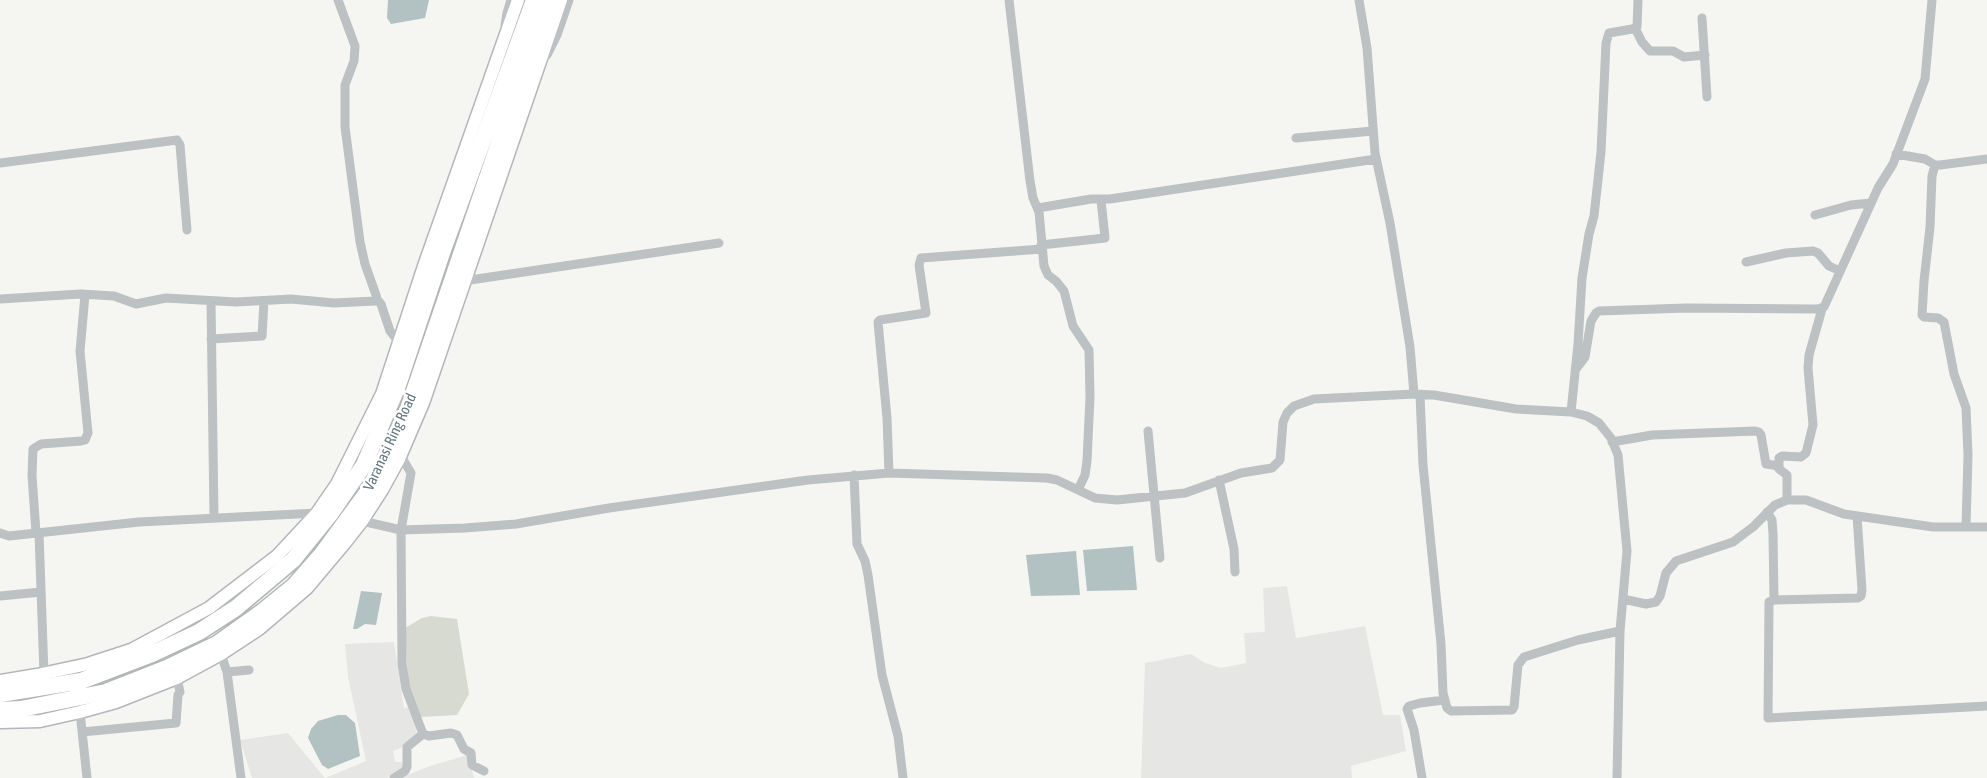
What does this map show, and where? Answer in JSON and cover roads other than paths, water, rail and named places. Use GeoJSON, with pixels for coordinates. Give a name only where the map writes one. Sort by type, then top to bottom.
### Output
{"type":"FeatureCollection","features":[{"type":"Feature","properties":{"kind":"highway"},"geometry":{"type":"LineString","coordinates":[[0,694],[82,681],[152,654],[199,632],[236,608],[293,560],[331,513],[364,465],[397,388],[443,250],[534,0]]}},
{"type":"Feature","properties":{"kind":"highway","name":"Varanasi Ring Road"},"geometry":{"type":"LineString","coordinates":[[0,710],[21,709],[106,692],[167,668],[217,644],[262,612],[294,586],[322,554],[369,490],[407,412],[548,0]]}},
{"type":"Feature","properties":{"kind":"street"},"geometry":{"type":"LineString","coordinates":[[338,0],[355,46],[354,61],[345,85],[345,127],[360,242],[377,299],[381,304],[390,331],[398,341]]}},
{"type":"Feature","properties":{"kind":"street"},"geometry":{"type":"LineString","coordinates":[[503,45],[506,13],[511,0]]}},
{"type":"Feature","properties":{"kind":"street"},"geometry":{"type":"LineString","coordinates":[[0,681],[88,664],[131,650],[209,608],[277,556],[318,513],[337,484],[382,394],[398,341],[518,0]]}},
{"type":"Feature","properties":{"kind":"street"},"geometry":{"type":"LineString","coordinates":[[0,722],[40,720],[116,702],[177,678],[221,654],[258,629],[307,588],[362,521],[400,456],[422,403],[561,0]]}},
{"type":"Feature","properties":{"kind":"street"},"geometry":{"type":"LineString","coordinates":[[529,92],[557,35],[569,0]]}},
{"type":"Feature","properties":{"kind":"street"},"geometry":{"type":"LineString","coordinates":[[1009,0],[1030,181],[1033,198],[1038,208],[1045,272],[1061,286],[1070,310],[1072,326],[1089,350],[1090,397],[1087,461],[1085,475],[1078,490]]}},
{"type":"Feature","properties":{"kind":"street"},"geometry":{"type":"LineString","coordinates":[[1359,0],[1366,48],[1376,159],[1390,223],[1417,394],[1441,644],[1444,700],[1447,708],[1451,711],[1512,710],[1514,707],[1520,660],[1560,644],[1598,634],[1620,631]]}},
{"type":"Feature","properties":{"kind":"street"},"geometry":{"type":"LineString","coordinates":[[1571,412],[1585,251],[1594,216],[1598,185],[1607,36],[1613,31],[1638,27],[1638,0]]}},
{"type":"Feature","properties":{"kind":"street"},"geometry":{"type":"LineString","coordinates":[[1787,500],[1786,473],[1780,471],[1779,458],[1782,456],[1801,457],[1806,454],[1813,425],[1808,368],[1809,355],[1822,308],[1896,154],[1925,80],[1932,0]]}},
{"type":"Feature","properties":{"kind":"street"},"geometry":{"type":"LineString","coordinates":[[1702,18],[1707,97]]}},
{"type":"Feature","properties":{"kind":"street"},"geometry":{"type":"LineString","coordinates":[[1635,28],[1642,42],[1650,50],[1673,51],[1684,56],[1705,55]]}},
{"type":"Feature","properties":{"kind":"street"},"geometry":{"type":"LineString","coordinates":[[1296,138],[1372,131]]}},
{"type":"Feature","properties":{"kind":"street"},"geometry":{"type":"LineString","coordinates":[[0,163],[177,140],[180,145],[187,230]]}},
{"type":"Feature","properties":{"kind":"street"},"geometry":{"type":"LineString","coordinates":[[1896,154],[1925,159],[1935,165],[1987,159]]}},
{"type":"Feature","properties":{"kind":"street"},"geometry":{"type":"LineString","coordinates":[[1038,208],[1376,159]]}},
{"type":"Feature","properties":{"kind":"street"},"geometry":{"type":"LineString","coordinates":[[1935,165],[1932,176],[1930,227],[1922,311],[1924,317],[1938,318],[1944,322],[1954,374],[1966,408],[1968,455],[1966,527]]}},
{"type":"Feature","properties":{"kind":"street"},"geometry":{"type":"LineString","coordinates":[[890,473],[878,322],[880,320],[926,313],[919,265],[921,258],[1042,247],[1105,238],[1101,200]]}},
{"type":"Feature","properties":{"kind":"street"},"geometry":{"type":"LineString","coordinates":[[1815,214],[1851,205],[1871,203]]}},
{"type":"Feature","properties":{"kind":"street"},"geometry":{"type":"LineString","coordinates":[[464,284],[470,280],[719,243]]}},
{"type":"Feature","properties":{"kind":"street"},"geometry":{"type":"LineString","coordinates":[[1746,262],[1786,253],[1814,251],[1830,266],[1840,271]]}},
{"type":"Feature","properties":{"kind":"street"},"geometry":{"type":"LineString","coordinates":[[0,299],[85,295],[114,296],[136,304],[166,298],[211,301],[264,301],[291,298],[325,302],[370,302],[377,299]]}},
{"type":"Feature","properties":{"kind":"street"},"geometry":{"type":"LineString","coordinates":[[44,674],[41,592],[32,475],[33,449],[41,444],[85,440],[88,433],[80,351],[85,295]]}},
{"type":"Feature","properties":{"kind":"street"},"geometry":{"type":"LineString","coordinates":[[211,301],[214,517]]}},
{"type":"Feature","properties":{"kind":"street"},"geometry":{"type":"LineString","coordinates":[[211,338],[262,336],[264,301]]}},
{"type":"Feature","properties":{"kind":"street"},"geometry":{"type":"LineString","coordinates":[[1576,370],[1585,357],[1593,317],[1599,311],[1686,308],[1822,308]]}},
{"type":"Feature","properties":{"kind":"street"},"geometry":{"type":"LineString","coordinates":[[1580,313],[1593,317]]}},
{"type":"Feature","properties":{"kind":"street"},"geometry":{"type":"LineString","coordinates":[[362,521],[401,530],[516,524],[609,508],[808,480],[890,473],[1047,478],[1057,480],[1095,498],[1106,500],[1154,497],[1185,493],[1240,473],[1272,468],[1277,465],[1280,460],[1283,422],[1287,413],[1294,406],[1304,401],[1417,394],[1434,395],[1516,409],[1571,412],[1587,416],[1598,423],[1612,442],[1618,455],[1627,551],[1620,631],[1617,778]]}},
{"type":"Feature","properties":{"kind":"street"},"geometry":{"type":"LineString","coordinates":[[1148,431],[1160,558]]}},
{"type":"Feature","properties":{"kind":"street"},"geometry":{"type":"LineString","coordinates":[[1612,442],[1652,435],[1755,431],[1761,435],[1766,464],[1779,466]]}},
{"type":"Feature","properties":{"kind":"street"},"geometry":{"type":"LineString","coordinates":[[400,456],[411,473],[401,530],[402,664],[405,683],[423,734]]}},
{"type":"Feature","properties":{"kind":"street"},"geometry":{"type":"LineString","coordinates":[[854,475],[857,544],[868,575],[882,675],[898,736],[902,778]]}},
{"type":"Feature","properties":{"kind":"street"},"geometry":{"type":"LineString","coordinates":[[1219,480],[1234,548],[1235,572]]}},
{"type":"Feature","properties":{"kind":"street"},"geometry":{"type":"LineString","coordinates":[[1623,599],[1646,604],[1656,602],[1660,596],[1666,573],[1676,561],[1733,542],[1748,531],[1775,505],[1787,500],[1806,500],[1834,512],[1933,527],[1987,527]]}},
{"type":"Feature","properties":{"kind":"street"},"geometry":{"type":"LineString","coordinates":[[1767,512],[1772,520],[1774,600]]}},
{"type":"Feature","properties":{"kind":"street"},"geometry":{"type":"LineString","coordinates":[[0,533],[9,536],[139,522],[318,513]]}},
{"type":"Feature","properties":{"kind":"street"},"geometry":{"type":"LineString","coordinates":[[1857,516],[1861,596],[1858,598],[1770,601],[1768,606],[1768,718],[1987,706]]}},
{"type":"Feature","properties":{"kind":"street"},"geometry":{"type":"LineString","coordinates":[[0,596],[41,592]]}},
{"type":"Feature","properties":{"kind":"street"},"geometry":{"type":"LineString","coordinates":[[221,654],[227,672],[241,778]]}},
{"type":"Feature","properties":{"kind":"street"},"geometry":{"type":"LineString","coordinates":[[227,672],[249,670]]}},
{"type":"Feature","properties":{"kind":"street"},"geometry":{"type":"LineString","coordinates":[[82,732],[176,723],[178,695],[180,692],[177,678]]}},
{"type":"Feature","properties":{"kind":"street"},"geometry":{"type":"LineString","coordinates":[[1422,778],[1414,730],[1407,708],[1420,703],[1444,700]]}},
{"type":"Feature","properties":{"kind":"street"},"geometry":{"type":"LineString","coordinates":[[80,712],[87,778]]}},
{"type":"Feature","properties":{"kind":"street"},"geometry":{"type":"LineString","coordinates":[[423,734],[429,736],[451,733],[457,735],[464,749],[471,753],[472,765],[484,771]]}},
{"type":"Feature","properties":{"kind":"street"},"geometry":{"type":"LineString","coordinates":[[394,778],[405,771],[407,767],[407,747],[423,734]]}}]}
